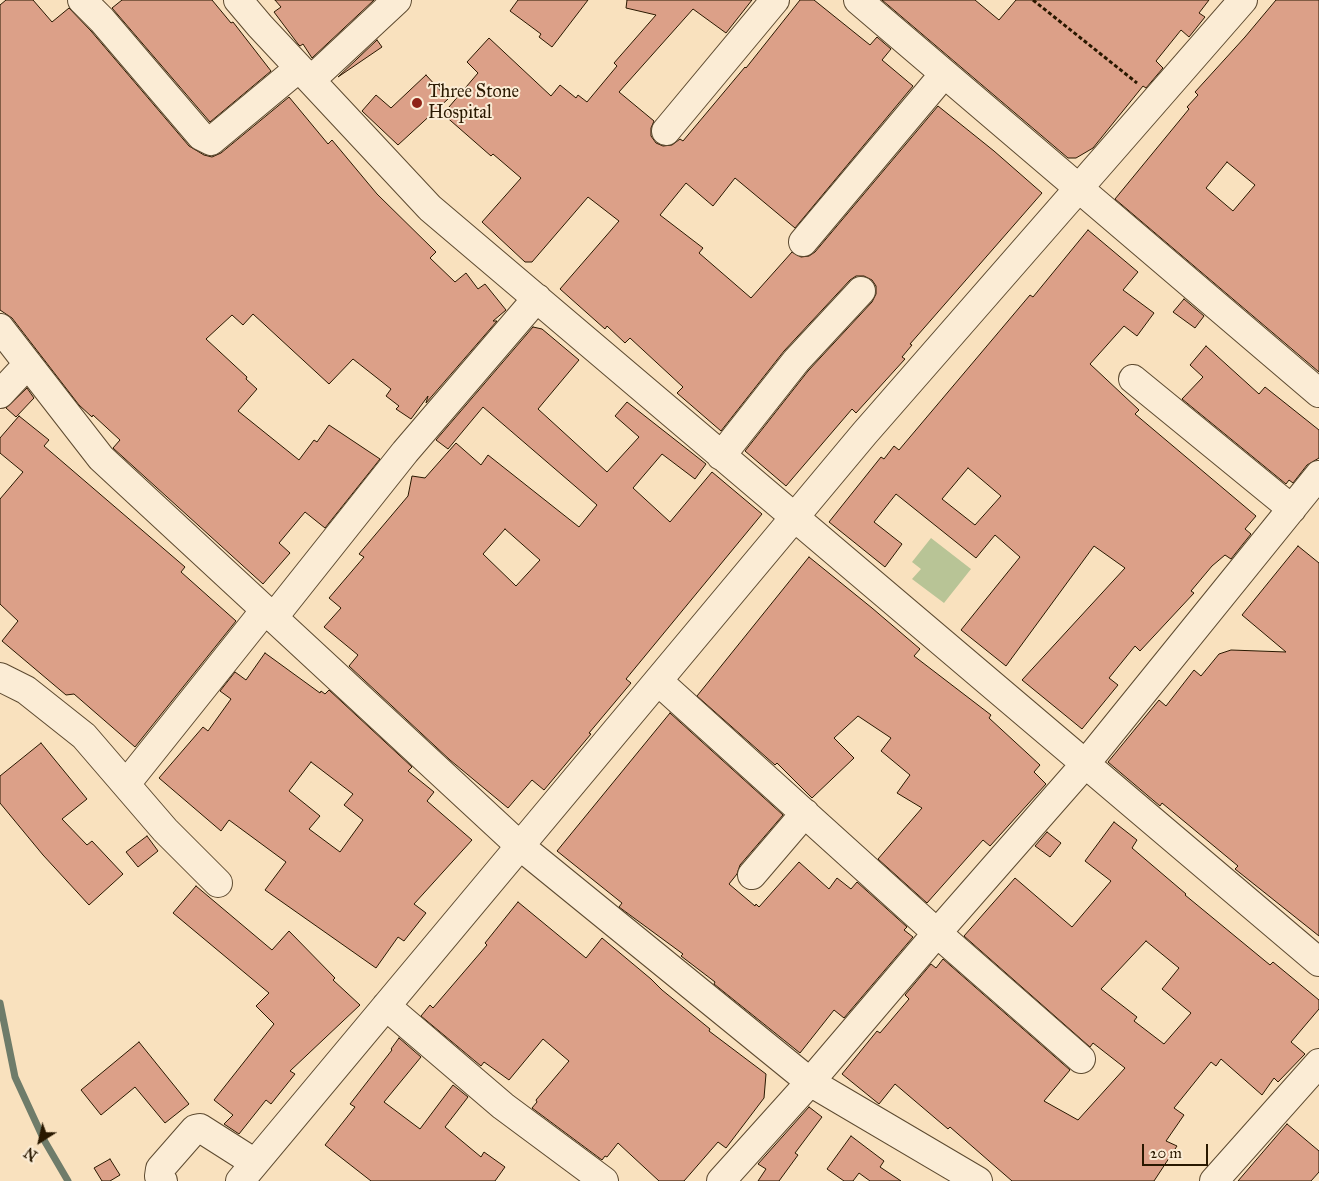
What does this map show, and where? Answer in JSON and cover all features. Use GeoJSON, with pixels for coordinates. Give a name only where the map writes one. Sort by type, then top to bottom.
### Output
{"type":"FeatureCollection","features":[{"type":"Feature","properties":{"kind":"street"},"geometry":{"type":"LineString","coordinates":[[82,0],[102,20],[201,136],[211,141],[305,74],[396,0]]}},
{"type":"Feature","properties":{"kind":"street"},"geometry":{"type":"LineString","coordinates":[[238,0],[430,208],[1319,962]]}},
{"type":"Feature","properties":{"kind":"street"},"geometry":{"type":"LineString","coordinates":[[666,131],[775,0]]}},
{"type":"Feature","properties":{"kind":"street"},"geometry":{"type":"LineString","coordinates":[[858,0],[1319,393]]}},
{"type":"Feature","properties":{"kind":"street"},"geometry":{"type":"LineString","coordinates":[[163,1181],[159,1176],[160,1169],[195,1129],[200,1128],[252,1174],[386,1006],[794,518],[1244,0]]}},
{"type":"Feature","properties":{"kind":"street"},"geometry":{"type":"LineString","coordinates":[[803,242],[944,74]]}},
{"type":"Feature","properties":{"kind":"street"},"geometry":{"type":"LineString","coordinates":[[721,456],[796,361],[861,292]]}},
{"type":"Feature","properties":{"kind":"street"},"geometry":{"type":"LineString","coordinates":[[126,784],[537,298]]}},
{"type":"Feature","properties":{"kind":"street"},"geometry":{"type":"LineString","coordinates":[[0,328],[101,458],[520,846],[810,1082],[978,1181]]}},
{"type":"Feature","properties":{"kind":"street"},"geometry":{"type":"LineString","coordinates":[[0,394],[28,364]]}},
{"type":"Feature","properties":{"kind":"street"},"geometry":{"type":"LineString","coordinates":[[1134,379],[1292,509]]}},
{"type":"Feature","properties":{"kind":"street"},"geometry":{"type":"LineString","coordinates":[[722,1181],[1086,763],[1319,475]]}},
{"type":"Feature","properties":{"kind":"street"},"geometry":{"type":"LineString","coordinates":[[0,677],[26,690],[84,736],[165,830],[218,883]]}},
{"type":"Feature","properties":{"kind":"street"},"geometry":{"type":"LineString","coordinates":[[658,681],[937,933],[1081,1059]]}},
{"type":"Feature","properties":{"kind":"street"},"geometry":{"type":"LineString","coordinates":[[752,875],[805,813]]}},
{"type":"Feature","properties":{"kind":"street"},"geometry":{"type":"LineString","coordinates":[[386,1006],[588,1176]]}},
{"type":"Feature","properties":{"kind":"street"},"geometry":{"type":"LineString","coordinates":[[1214,1181],[1319,1062]]}},
{"type":"Feature","properties":{"kind":"path"},"geometry":{"type":"LineString","coordinates":[[1033,0],[1157,100]]}},
{"type":"Feature","properties":{"kind":"green space"},"geometry":{"type":"Polygon","coordinates":[[[931,538],[971,569],[944,603],[912,579],[921,569],[912,562],[931,538]]]}},
{"type":"Feature","properties":{"kind":"building"},"geometry":{"type":"Polygon","coordinates":[[[6,0],[33,0],[52,22],[69,8],[91,31],[189,146],[204,155],[212,157],[221,153],[289,97],[328,144],[332,140],[377,194],[436,252],[430,258],[455,282],[466,273],[478,289],[485,284],[506,310],[493,321],[497,321],[426,403],[428,396],[411,419],[396,409],[399,406],[386,396],[391,389],[353,359],[329,384],[253,314],[243,325],[232,315],[206,339],[247,377],[246,379],[257,389],[238,411],[299,460],[314,440],[317,442],[329,425],[380,459],[325,528],[305,512],[279,543],[290,553],[263,584],[113,448],[120,440],[79,405],[12,318],[0,310],[0,5],[6,0]]]}},
{"type":"Feature","properties":{"kind":"building"},"geometry":{"type":"Polygon","coordinates":[[[122,0],[212,0],[231,23],[233,22],[271,71],[210,122],[112,8],[122,0]]]}},
{"type":"Feature","properties":{"kind":"building"},"geometry":{"type":"Polygon","coordinates":[[[275,0],[374,0],[312,58],[303,44],[300,46],[298,44],[274,12],[281,7],[275,0]]]}},
{"type":"Feature","properties":{"kind":"building"},"geometry":{"type":"Polygon","coordinates":[[[518,0],[588,0],[552,47],[539,37],[541,34],[510,11],[518,0]]]}},
{"type":"Feature","properties":{"kind":"building"},"geometry":{"type":"Polygon","coordinates":[[[627,0],[752,0],[726,33],[693,9],[619,92],[654,121],[651,128],[651,136],[656,143],[663,146],[672,145],[680,139],[683,141],[746,68],[800,0],[814,0],[870,45],[877,37],[891,49],[882,60],[913,86],[795,228],[735,178],[713,206],[686,183],[660,215],[703,248],[699,253],[751,298],[792,252],[801,257],[809,256],[815,252],[938,106],[1042,193],[910,344],[912,345],[902,357],[905,359],[856,413],[852,409],[786,486],[745,451],[808,371],[872,302],[876,294],[876,286],[872,280],[864,276],[856,276],[850,280],[784,351],[721,431],[677,393],[683,387],[630,338],[625,343],[607,326],[605,329],[560,289],[619,221],[588,197],[532,262],[525,262],[482,222],[521,178],[493,154],[491,156],[443,114],[478,73],[467,62],[489,38],[551,96],[560,85],[576,98],[578,95],[587,102],[617,66],[614,63],[656,15],[626,8],[627,0]]]}},
{"type":"Feature","properties":{"kind":"building"},"geometry":{"type":"Polygon","coordinates":[[[882,0],[975,0],[999,20],[1016,0],[1209,0],[1199,13],[1205,17],[1189,37],[1181,30],[1156,61],[1163,68],[1146,88],[1143,86],[1093,148],[1076,158],[1068,158],[882,0]]]}},
{"type":"Feature","properties":{"kind":"building"},"geometry":{"type":"Polygon","coordinates":[[[1276,0],[1319,0],[1319,372],[1115,199],[1189,109],[1187,107],[1198,95],[1195,92],[1276,0]],[[1227,162],[1206,188],[1233,211],[1255,185],[1227,162]]]}},
{"type":"Feature","properties":{"kind":"building"},"geometry":{"type":"Polygon","coordinates":[[[377,40],[382,47],[338,77],[377,40]]]}},
{"type":"Feature","properties":{"kind":"building"},"geometry":{"type":"Polygon","coordinates":[[[426,75],[448,99],[398,145],[362,111],[376,95],[391,108],[426,75]]]}},
{"type":"Feature","properties":{"kind":"building"},"geometry":{"type":"Polygon","coordinates":[[[1088,230],[1138,272],[1123,290],[1154,313],[1137,336],[1124,326],[1090,364],[1139,410],[1135,414],[1256,516],[1245,529],[1251,534],[1231,559],[1225,555],[1212,566],[1191,591],[1194,593],[1140,651],[1135,646],[1109,678],[1118,685],[1082,729],[1022,680],[1125,568],[1094,546],[1006,666],[961,630],[1020,557],[995,535],[976,558],[896,494],[874,522],[902,544],[885,567],[829,522],[881,457],[884,459],[894,446],[899,450],[1030,295],[1033,297],[1088,230]],[[968,468],[942,499],[975,525],[1001,496],[968,468]]]}},
{"type":"Feature","properties":{"kind":"building"},"geometry":{"type":"Polygon","coordinates":[[[1184,299],[1204,316],[1195,328],[1173,312],[1184,299]]]}},
{"type":"Feature","properties":{"kind":"building"},"geometry":{"type":"Polygon","coordinates":[[[533,327],[542,329],[579,360],[538,409],[607,472],[639,437],[615,416],[627,402],[706,464],[695,479],[662,454],[633,488],[670,522],[712,472],[762,514],[626,679],[631,683],[544,790],[532,780],[508,808],[450,760],[349,666],[358,655],[324,627],[341,608],[329,598],[364,557],[359,554],[408,496],[412,476],[425,478],[456,443],[481,465],[488,455],[579,527],[597,505],[483,407],[448,449],[436,440],[533,327]],[[505,529],[483,554],[516,586],[540,560],[505,529]]]}},
{"type":"Feature","properties":{"kind":"building"},"geometry":{"type":"Polygon","coordinates":[[[1206,346],[1259,394],[1265,387],[1319,430],[1319,458],[1307,465],[1293,483],[1289,480],[1286,484],[1182,399],[1203,377],[1190,365],[1206,346]]]}},
{"type":"Feature","properties":{"kind":"building"},"geometry":{"type":"Polygon","coordinates":[[[27,388],[34,398],[16,417],[6,408],[27,388]]]}},
{"type":"Feature","properties":{"kind":"building"},"geometry":{"type":"Polygon","coordinates":[[[19,416],[49,440],[44,446],[185,567],[181,572],[236,621],[135,747],[74,694],[66,695],[2,641],[18,621],[0,604],[0,499],[23,472],[0,453],[0,438],[19,416]]]}},
{"type":"Feature","properties":{"kind":"building"},"geometry":{"type":"Polygon","coordinates":[[[1298,546],[1319,563],[1319,936],[1235,869],[1238,866],[1162,803],[1160,806],[1108,762],[1159,700],[1166,706],[1194,670],[1201,676],[1219,654],[1231,650],[1286,652],[1242,615],[1298,546]]]}},
{"type":"Feature","properties":{"kind":"building"},"geometry":{"type":"Polygon","coordinates":[[[809,557],[920,649],[914,656],[991,715],[989,718],[1040,765],[1034,772],[1046,784],[990,846],[983,840],[927,903],[878,859],[922,808],[897,793],[910,775],[881,751],[891,738],[858,716],[834,738],[854,758],[812,798],[777,763],[775,765],[697,696],[809,557]]]}},
{"type":"Feature","properties":{"kind":"building"},"geometry":{"type":"Polygon","coordinates":[[[265,653],[320,693],[321,691],[325,694],[329,690],[412,767],[408,771],[434,792],[427,801],[472,840],[414,904],[426,913],[404,941],[398,937],[376,968],[265,890],[286,862],[229,820],[221,831],[159,778],[203,727],[208,731],[231,699],[220,691],[235,672],[246,680],[265,653]],[[311,762],[289,791],[320,816],[309,829],[340,852],[363,820],[344,805],[353,794],[311,762]]]}},
{"type":"Feature","properties":{"kind":"building"},"geometry":{"type":"Polygon","coordinates":[[[670,713],[783,815],[740,865],[737,874],[729,884],[755,906],[756,904],[759,907],[799,862],[829,889],[837,878],[851,889],[857,882],[907,927],[904,930],[913,937],[844,1018],[834,1010],[800,1053],[714,984],[715,982],[681,956],[683,954],[619,907],[622,903],[557,851],[670,713]]]}},
{"type":"Feature","properties":{"kind":"building"},"geometry":{"type":"Polygon","coordinates":[[[41,743],[87,799],[62,819],[87,845],[92,841],[123,874],[89,905],[43,855],[0,803],[0,776],[41,743]]]}},
{"type":"Feature","properties":{"kind":"building"},"geometry":{"type":"Polygon","coordinates":[[[1114,822],[1137,840],[1132,848],[1185,895],[1270,965],[1273,962],[1319,1000],[1319,1009],[1291,1042],[1305,1054],[1278,1082],[1274,1078],[1262,1095],[1221,1059],[1216,1066],[1211,1062],[1174,1108],[1184,1115],[1166,1141],[1177,1146],[1154,1181],[1012,1181],[950,1127],[948,1129],[895,1084],[879,1104],[842,1074],[877,1031],[880,1033],[909,999],[905,995],[931,964],[936,968],[943,959],[1070,1070],[1044,1101],[1078,1120],[1125,1068],[1093,1043],[1090,1047],[964,936],[1015,878],[1072,927],[1111,881],[1085,861],[1114,822]],[[1146,941],[1101,989],[1137,1017],[1134,1021],[1164,1044],[1191,1013],[1162,989],[1179,968],[1146,941]]]}},
{"type":"Feature","properties":{"kind":"building"},"geometry":{"type":"Polygon","coordinates":[[[1047,832],[1061,843],[1050,857],[1035,846],[1047,832]]]}},
{"type":"Feature","properties":{"kind":"building"},"geometry":{"type":"Polygon","coordinates":[[[147,836],[158,851],[138,867],[126,852],[147,836]]]}},
{"type":"Feature","properties":{"kind":"building"},"geometry":{"type":"Polygon","coordinates":[[[196,886],[272,950],[289,931],[335,978],[333,980],[360,1005],[290,1071],[295,1074],[271,1104],[266,1100],[239,1134],[224,1124],[233,1115],[214,1100],[274,1024],[256,1006],[269,993],[173,913],[196,886]]]}},
{"type":"Feature","properties":{"kind":"building"},"geometry":{"type":"Polygon","coordinates":[[[518,902],[586,958],[602,938],[710,1029],[709,1031],[766,1074],[764,1098],[726,1148],[718,1142],[684,1181],[659,1181],[618,1143],[607,1157],[605,1156],[602,1160],[532,1108],[537,1102],[536,1100],[569,1061],[543,1039],[509,1080],[484,1062],[481,1066],[421,1016],[430,1005],[433,1008],[487,945],[485,943],[518,902]]]}},
{"type":"Feature","properties":{"kind":"building"},"geometry":{"type":"Polygon","coordinates":[[[399,1038],[421,1057],[384,1102],[420,1129],[453,1085],[468,1097],[445,1127],[481,1157],[484,1152],[505,1167],[495,1181],[371,1181],[325,1145],[355,1107],[350,1104],[392,1050],[399,1038]]]}},
{"type":"Feature","properties":{"kind":"building"},"geometry":{"type":"Polygon","coordinates":[[[139,1042],[189,1104],[165,1123],[135,1087],[101,1115],[81,1090],[139,1042]]]}},
{"type":"Feature","properties":{"kind":"building"},"geometry":{"type":"Polygon","coordinates":[[[809,1107],[822,1117],[795,1153],[798,1155],[779,1181],[758,1181],[766,1169],[758,1164],[809,1107]]]}},
{"type":"Feature","properties":{"kind":"building"},"geometry":{"type":"Polygon","coordinates":[[[1287,1124],[1319,1151],[1319,1172],[1311,1181],[1238,1181],[1287,1124]]]}},
{"type":"Feature","properties":{"kind":"building"},"geometry":{"type":"Polygon","coordinates":[[[851,1136],[884,1161],[880,1167],[901,1181],[870,1181],[859,1173],[853,1181],[844,1181],[827,1169],[851,1136]]]}},
{"type":"Feature","properties":{"kind":"building"},"geometry":{"type":"Polygon","coordinates":[[[110,1159],[120,1175],[110,1181],[102,1181],[94,1168],[110,1159]]]}},
{"type":"Feature","properties":{"kind":"waterway"},"geometry":{"type":"LineString","coordinates":[[0,1003],[15,1077],[44,1140],[68,1181]]}},
{"type":"Feature","properties":{"kind":"place","name":"Three Stone Hospital"},"geometry":{"type":"Point","coordinates":[417,103]}}]}
